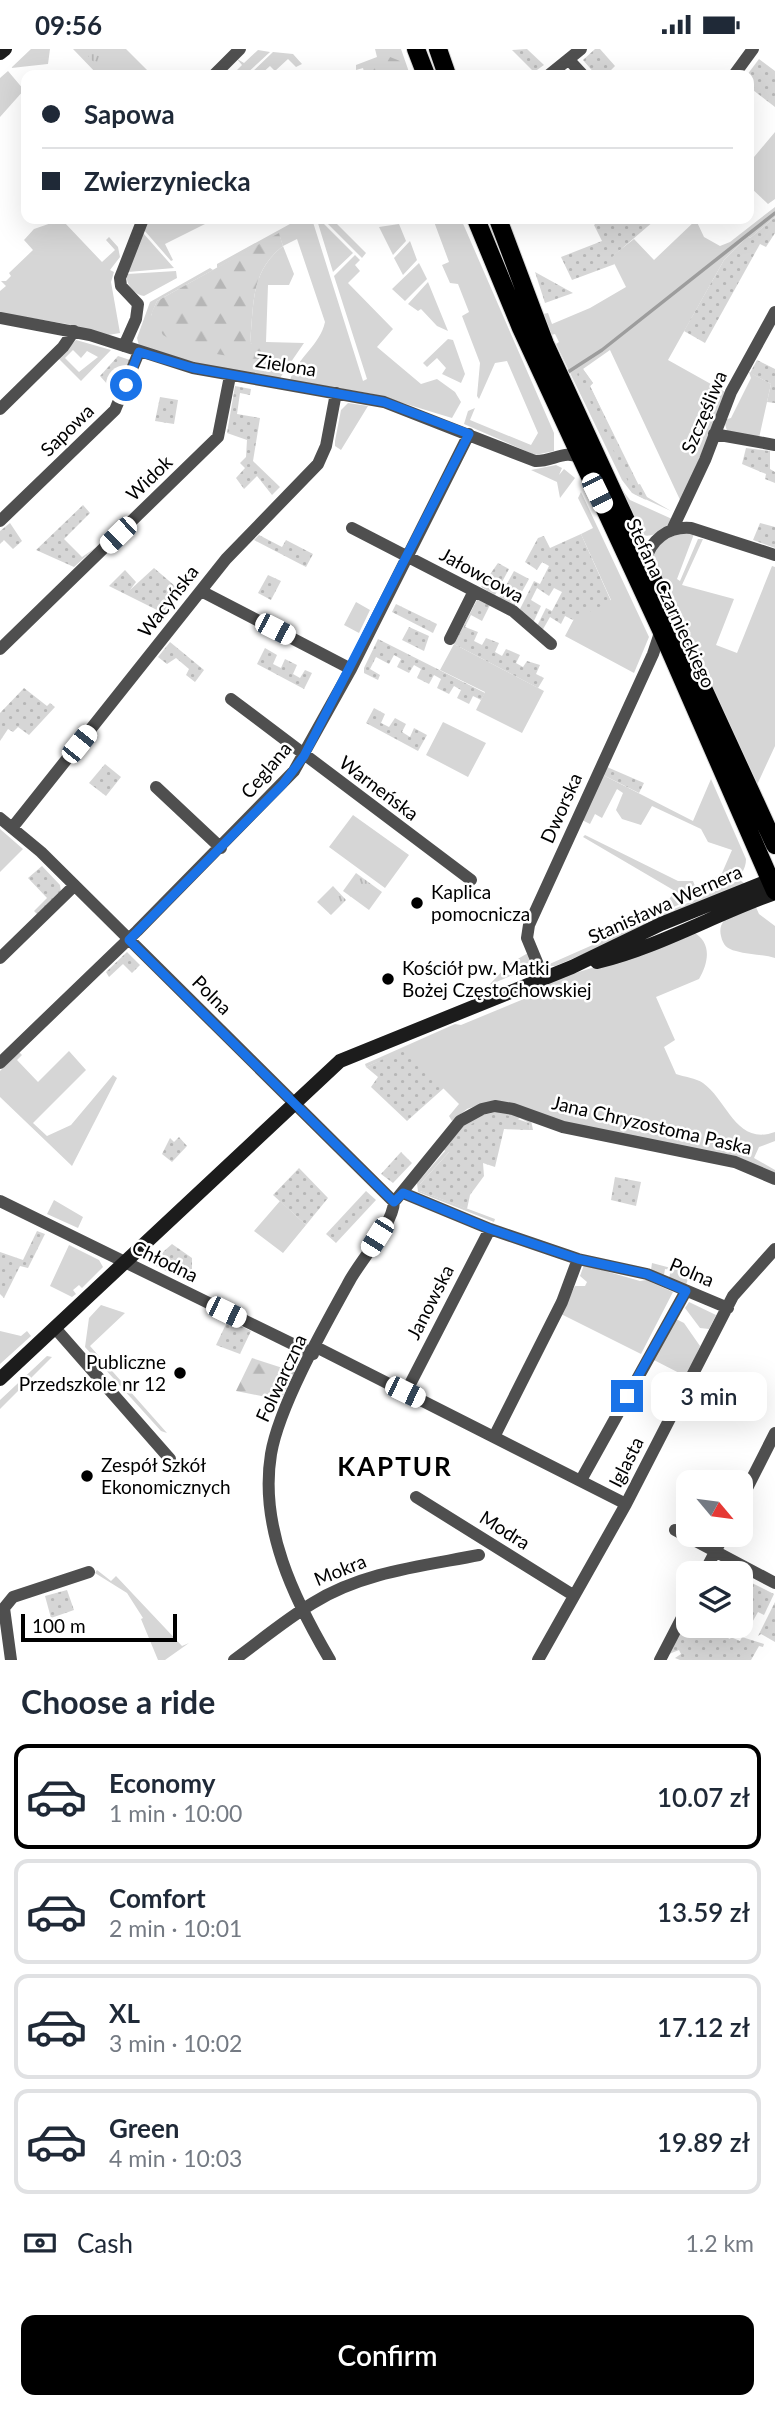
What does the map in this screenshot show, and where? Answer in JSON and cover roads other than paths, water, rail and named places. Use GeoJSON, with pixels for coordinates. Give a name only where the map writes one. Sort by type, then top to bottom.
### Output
{"type":"FeatureCollection","features":[{"type":"Feature","properties":{"kind":"main road"},"geometry":{"type":"LineString","coordinates":[[416,49],[423,70]]}},
{"type":"Feature","properties":{"kind":"main road"},"geometry":{"type":"LineString","coordinates":[[438,49],[445,70]]}},
{"type":"Feature","properties":{"kind":"main road","name":"Stefana Czarnieckiego"},"geometry":{"type":"LineString","coordinates":[[479,224],[502,283],[675,660],[774,885]]}},
{"type":"Feature","properties":{"kind":"main road","name":"Stefana Czarnieckiego"},"geometry":{"type":"LineString","coordinates":[[500,224],[545,344],[775,845]]}},
{"type":"Feature","properties":{"kind":"street"},"geometry":{"type":"LineString","coordinates":[[0,53],[5,49]]}},
{"type":"Feature","properties":{"kind":"street"},"geometry":{"type":"LineString","coordinates":[[219,70],[240,49]]}},
{"type":"Feature","properties":{"kind":"street"},"geometry":{"type":"LineString","coordinates":[[555,70],[581,49]]}},
{"type":"Feature","properties":{"kind":"street"},"geometry":{"type":"LineString","coordinates":[[738,70],[753,49]]}},
{"type":"Feature","properties":{"kind":"street"},"geometry":{"type":"LineString","coordinates":[[569,59],[579,70]]}},
{"type":"Feature","properties":{"kind":"street"},"geometry":{"type":"LineString","coordinates":[[124,346],[136,319],[138,304],[121,286],[120,278],[141,224]]}},
{"type":"Feature","properties":{"kind":"street","name":"Szczęśliwa"},"geometry":{"type":"LineString","coordinates":[[672,530],[732,392],[775,312]]}},
{"type":"Feature","properties":{"kind":"street","name":"Zielona"},"geometry":{"type":"LineString","coordinates":[[0,318],[74,331],[139,352],[230,376],[398,406],[535,461],[544,461],[561,454],[575,455],[582,459]]}},
{"type":"Feature","properties":{"kind":"street"},"geometry":{"type":"LineString","coordinates":[[0,408],[63,347],[74,331]]}},
{"type":"Feature","properties":{"kind":"street","name":"Sapowa"},"geometry":{"type":"LineString","coordinates":[[0,521],[115,409],[139,352]]}},
{"type":"Feature","properties":{"kind":"street","name":"Widok"},"geometry":{"type":"LineString","coordinates":[[0,649],[218,437],[230,376]]}},
{"type":"Feature","properties":{"kind":"street","name":"Wacyńska"},"geometry":{"type":"LineString","coordinates":[[12,828],[233,551],[321,459],[336,393]]}},
{"type":"Feature","properties":{"kind":"street"},"geometry":{"type":"LineString","coordinates":[[561,454],[567,440],[568,428]]}},
{"type":"Feature","properties":{"kind":"street","name":"Ceglana"},"geometry":{"type":"LineString","coordinates":[[0,1063],[221,848],[283,784],[304,756],[351,669],[469,434]]}},
{"type":"Feature","properties":{"kind":"street"},"geometry":{"type":"LineString","coordinates":[[715,434],[775,445]]}},
{"type":"Feature","properties":{"kind":"street","name":"Jałowcowa"},"geometry":{"type":"LineString","coordinates":[[352,528],[513,611],[551,645]]}},
{"type":"Feature","properties":{"kind":"street"},"geometry":{"type":"LineString","coordinates":[[645,562],[655,540],[672,530],[691,528],[775,555]]}},
{"type":"Feature","properties":{"kind":"street"},"geometry":{"type":"LineString","coordinates":[[633,536],[655,540]]}},
{"type":"Feature","properties":{"kind":"street"},"geometry":{"type":"LineString","coordinates":[[201,591],[351,669]]}},
{"type":"Feature","properties":{"kind":"street"},"geometry":{"type":"LineString","coordinates":[[450,639],[474,591]]}},
{"type":"Feature","properties":{"kind":"street","name":"Dworska"},"geometry":{"type":"LineString","coordinates":[[544,979],[527,938],[529,925],[653,655],[661,630]]}},
{"type":"Feature","properties":{"kind":"street"},"geometry":{"type":"LineString","coordinates":[[653,655],[663,653],[675,660]]}},
{"type":"Feature","properties":{"kind":"street","name":"Warneńska"},"geometry":{"type":"LineString","coordinates":[[231,699],[471,880]]}},
{"type":"Feature","properties":{"kind":"street"},"geometry":{"type":"LineString","coordinates":[[156,787],[221,848]]}},
{"type":"Feature","properties":{"kind":"street","name":"Polna"},"geometry":{"type":"LineString","coordinates":[[0,818],[74,886],[295,1107],[398,1197],[578,1259],[647,1274],[727,1308]]}},
{"type":"Feature","properties":{"kind":"street","name":"Stanisława Wernera"},"geometry":{"type":"LineString","coordinates":[[0,1379],[161,1231],[199,1202],[295,1107],[346,1068],[407,1035],[572,967],[661,925],[774,885]]}},
{"type":"Feature","properties":{"kind":"street"},"geometry":{"type":"LineString","coordinates":[[0,958],[74,886]]}},
{"type":"Feature","properties":{"kind":"street","name":"Jana Chryzostoma Paska"},"geometry":{"type":"LineString","coordinates":[[398,1197],[460,1121],[482,1109],[495,1106],[513,1109],[563,1127],[735,1162],[775,1179]]}},
{"type":"Feature","properties":{"kind":"street","name":"Folwarczna"},"geometry":{"type":"LineString","coordinates":[[330,1660],[302,1611],[277,1540],[268,1486],[277,1432],[352,1277],[390,1216],[398,1197]]}},
{"type":"Feature","properties":{"kind":"street","name":"Chłodna"},"geometry":{"type":"LineString","coordinates":[[0,1201],[126,1263],[405,1392],[626,1504]]}},
{"type":"Feature","properties":{"kind":"street","name":"Janowska"},"geometry":{"type":"LineString","coordinates":[[405,1392],[490,1229]]}},
{"type":"Feature","properties":{"kind":"street","name":"Iglasta"},"geometry":{"type":"LineString","coordinates":[[538,1660],[626,1504],[727,1308],[741,1285],[775,1249]]}},
{"type":"Feature","properties":{"kind":"street"},"geometry":{"type":"LineString","coordinates":[[494,1437],[562,1302],[578,1259]]}},
{"type":"Feature","properties":{"kind":"street"},"geometry":{"type":"LineString","coordinates":[[581,1480],[686,1291]]}},
{"type":"Feature","properties":{"kind":"street"},"geometry":{"type":"LineString","coordinates":[[55,1328],[170,1459]]}},
{"type":"Feature","properties":{"kind":"street"},"geometry":{"type":"LineString","coordinates":[[753,1476],[775,1433]]}},
{"type":"Feature","properties":{"kind":"street","name":"Modra"},"geometry":{"type":"LineString","coordinates":[[416,1497],[573,1595]]}},
{"type":"Feature","properties":{"kind":"street"},"geometry":{"type":"LineString","coordinates":[[675,1530],[775,1583]]}},
{"type":"Feature","properties":{"kind":"street"},"geometry":{"type":"LineString","coordinates":[[710,1561],[718,1547]]}},
{"type":"Feature","properties":{"kind":"street","name":"Mokra"},"geometry":{"type":"LineString","coordinates":[[233,1660],[302,1611],[364,1579],[479,1555]]}},
{"type":"Feature","properties":{"kind":"street"},"geometry":{"type":"LineString","coordinates":[[12,1660],[4,1608],[13,1597],[89,1572]]}},
{"type":"Feature","properties":{"kind":"street"},"geometry":{"type":"LineString","coordinates":[[660,1660],[676,1629]]}},
{"type":"Feature","properties":{"kind":"waterway"},"geometry":{"type":"LineString","coordinates":[[568,372],[602,350],[775,213]]}},
{"type":"Feature","properties":{"kind":"place","name":"Kaplica pomocnicza"},"geometry":{"type":"Point","coordinates":[417,903]}},
{"type":"Feature","properties":{"kind":"place","name":"Kościół pw. Matki Bożej Częstochowskiej"},"geometry":{"type":"Point","coordinates":[388,979]}},
{"type":"Feature","properties":{"kind":"place","name":"Publiczne Przedszkole nr 12"},"geometry":{"type":"Point","coordinates":[180,1373]}},
{"type":"Feature","properties":{"kind":"place","name":"Zespół Szkół Ekonomicznych"},"geometry":{"type":"Point","coordinates":[87,1476]}},
{"type":"Feature","properties":{"kind":"district","name":"KAPTUR"},"geometry":{"type":"Point","coordinates":[395,1467]}}]}
